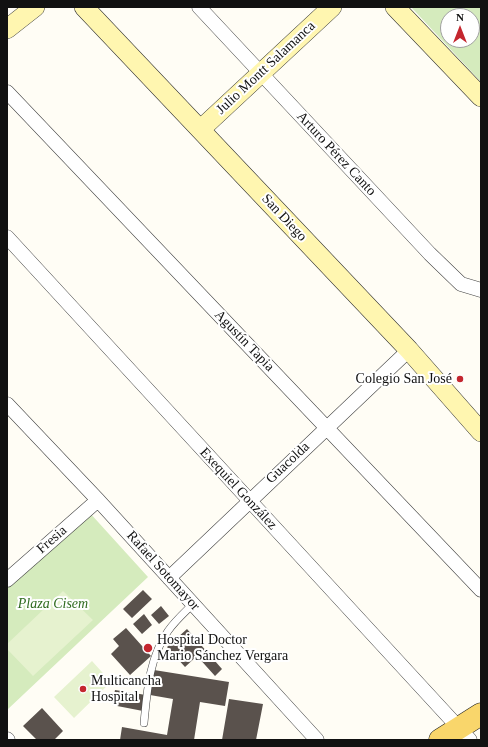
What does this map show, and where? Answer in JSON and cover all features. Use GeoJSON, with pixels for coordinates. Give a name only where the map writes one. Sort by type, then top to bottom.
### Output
{"type":"FeatureCollection","features":[{"type":"Feature","properties":{"kind":"main road"},"geometry":{"type":"LineString","coordinates":[[440,740],[464,734],[481,714]]}},
{"type":"Feature","properties":{"kind":"street"},"geometry":{"type":"LineString","coordinates":[[7,30],[35,7]]}},
{"type":"Feature","properties":{"kind":"street","name":"San Diego"},"geometry":{"type":"LineString","coordinates":[[84,7],[409,350],[481,432]]}},
{"type":"Feature","properties":{"kind":"street","name":"Arturo Pérez Canto"},"geometry":{"type":"LineString","coordinates":[[199,7],[430,254],[461,284],[481,290]]}},
{"type":"Feature","properties":{"kind":"street","name":"Julio Montt Salamanca"},"geometry":{"type":"LineString","coordinates":[[201,129],[332,7]]}},
{"type":"Feature","properties":{"kind":"street"},"geometry":{"type":"LineString","coordinates":[[395,7],[481,97]]}},
{"type":"Feature","properties":{"kind":"street","name":"Agustín Tapia"},"geometry":{"type":"LineString","coordinates":[[7,92],[481,590]]}},
{"type":"Feature","properties":{"kind":"street","name":"Exequiel González"},"geometry":{"type":"LineString","coordinates":[[7,237],[464,734]]}},
{"type":"Feature","properties":{"kind":"street","name":"Guacolda"},"geometry":{"type":"LineString","coordinates":[[168,578],[409,350]]}},
{"type":"Feature","properties":{"kind":"street","name":"Rafael Sotomayor"},"geometry":{"type":"LineString","coordinates":[[7,404],[98,500],[317,740]]}},
{"type":"Feature","properties":{"kind":"street","name":"Fresia"},"geometry":{"type":"LineString","coordinates":[[8,577],[98,500]]}},
{"type":"Feature","properties":{"kind":"lane"},"geometry":{"type":"LineString","coordinates":[[144,723],[150,676],[158,648],[168,630],[193,604]]}},
{"type":"Feature","properties":{"kind":"green space"},"geometry":{"type":"Polygon","coordinates":[[[411,7],[481,7],[481,82],[449,48],[480,48],[480,8],[440,8],[440,38],[411,7]]]}},
{"type":"Feature","properties":{"kind":"green space","name":"Plaza Cisem"},"geometry":{"type":"Polygon","coordinates":[[[89,512],[148,577],[7,710],[7,584],[89,512]]]}},
{"type":"Feature","properties":{"kind":"green space"},"geometry":{"type":"Polygon","coordinates":[[[63,591],[93,620],[33,676],[7,649],[7,644],[63,591]]]}},
{"type":"Feature","properties":{"kind":"green space","name":"Multicancha Hospital"},"geometry":{"type":"Polygon","coordinates":[[[92,661],[111,682],[74,718],[54,697],[92,661]]]}},
{"type":"Feature","properties":{"kind":"building"},"geometry":{"type":"Polygon","coordinates":[[[143,590],[152,599],[132,618],[123,609],[143,590]]]}},
{"type":"Feature","properties":{"kind":"building"},"geometry":{"type":"Polygon","coordinates":[[[161,606],[169,616],[159,624],[151,615],[161,606]]]}},
{"type":"Feature","properties":{"kind":"building"},"geometry":{"type":"Polygon","coordinates":[[[144,614],[152,625],[142,634],[133,624],[144,614]]]}},
{"type":"Feature","properties":{"kind":"building"},"geometry":{"type":"Polygon","coordinates":[[[126,628],[151,656],[130,675],[111,654],[119,646],[113,639],[126,628]]]}},
{"type":"Feature","properties":{"kind":"building"},"geometry":{"type":"Polygon","coordinates":[[[187,629],[222,669],[215,676],[197,656],[185,667],[167,647],[187,629]]]}},
{"type":"Feature","properties":{"kind":"building"},"geometry":{"type":"Polygon","coordinates":[[[154,670],[229,682],[225,706],[200,702],[194,740],[120,740],[122,727],[167,735],[173,699],[150,695],[154,670]]]}},
{"type":"Feature","properties":{"kind":"building"},"geometry":{"type":"Polygon","coordinates":[[[115,690],[146,695],[143,711],[112,705],[115,690]]]}},
{"type":"Feature","properties":{"kind":"building"},"geometry":{"type":"Polygon","coordinates":[[[229,699],[263,704],[256,740],[222,740],[229,699]]]}},
{"type":"Feature","properties":{"kind":"building"},"geometry":{"type":"Polygon","coordinates":[[[42,708],[63,731],[54,740],[37,740],[23,726],[42,708]]]}},
{"type":"Feature","properties":{"kind":"place","name":"Colegio San José"},"geometry":{"type":"Point","coordinates":[460,379]}},
{"type":"Feature","properties":{"kind":"place","name":"Hospital Doctor Mario Sánchez Vergara"},"geometry":{"type":"Point","coordinates":[148,648]}},
{"type":"Feature","properties":{"kind":"place","name":"Multicancha Hospital"},"geometry":{"type":"Point","coordinates":[83,689]}}]}
